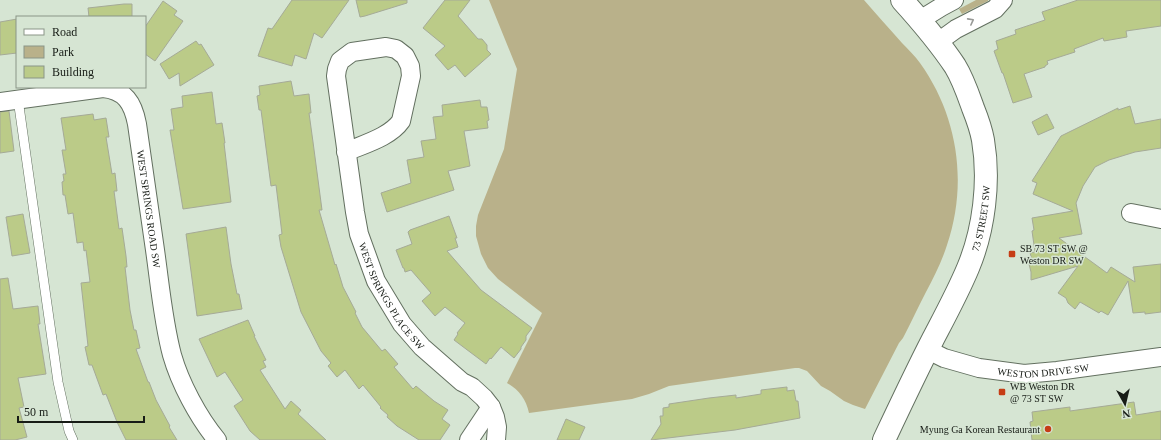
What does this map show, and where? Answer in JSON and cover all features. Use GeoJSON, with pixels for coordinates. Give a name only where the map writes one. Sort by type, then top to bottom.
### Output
{"type":"FeatureCollection","features":[{"type":"Feature","properties":{"kind":"street","name":"73 STREET SW"},"geometry":{"type":"LineString","coordinates":[[884,440],[968,267],[977,239],[984,204],[986,184],[983,140],[968,93],[956,68],[938,42],[902,0]]}},
{"type":"Feature","properties":{"kind":"street"},"geometry":{"type":"LineString","coordinates":[[920,20],[954,0]]}},
{"type":"Feature","properties":{"kind":"street"},"geometry":{"type":"LineString","coordinates":[[938,42],[956,29],[995,9],[1003,0]]}},
{"type":"Feature","properties":{"kind":"street","name":"WEST SPRINGS PLACE SW"},"geometry":{"type":"LineString","coordinates":[[346,152],[390,132],[401,121],[411,76],[410,66],[405,56],[396,49],[386,47],[352,52],[340,60],[337,69],[336,76],[346,152],[359,234],[376,281],[402,324],[422,347],[462,382],[478,392],[491,407],[497,427],[496,440]]}},
{"type":"Feature","properties":{"kind":"street","name":"WEST SPRINGS ROAD SW"},"geometry":{"type":"LineString","coordinates":[[0,102],[103,88],[117,90],[131,105],[135,112],[137,124],[161,294],[172,356],[193,404],[217,440]]}},
{"type":"Feature","properties":{"kind":"street"},"geometry":{"type":"LineString","coordinates":[[1131,213],[1161,220]]}},
{"type":"Feature","properties":{"kind":"street","name":"WESTON DRIVE SW"},"geometry":{"type":"LineString","coordinates":[[928,350],[944,358],[979,368],[1024,374],[1057,372],[1161,357]]}},
{"type":"Feature","properties":{"kind":"street"},"geometry":{"type":"LineString","coordinates":[[469,440],[491,407]]}},
{"type":"Feature","properties":{"kind":"lane"},"geometry":{"type":"LineString","coordinates":[[18,99],[58,382],[69,431],[73,440]]}},
{"type":"Feature","properties":{"kind":"green space"},"geometry":{"type":"Polygon","coordinates":[[[489,0],[864,0],[916,58],[933,83],[951,128],[956,151],[958,174],[957,198],[953,222],[943,257],[903,338],[865,409],[844,401],[821,386],[807,371],[795,368],[669,386],[632,399],[529,413],[526,403],[521,395],[507,383],[542,313],[498,279],[488,268],[481,254],[476,236],[478,215],[504,149],[517,69],[489,0]]]}},
{"type":"Feature","properties":{"kind":"green space"},"geometry":{"type":"Polygon","coordinates":[[[976,0],[988,1],[962,14],[959,9],[976,0]]]}},
{"type":"Feature","properties":{"kind":"building"},"geometry":{"type":"Polygon","coordinates":[[[292,0],[349,0],[322,38],[314,33],[306,59],[295,55],[292,66],[258,56],[268,28],[272,29],[292,0]]]}},
{"type":"Feature","properties":{"kind":"building"},"geometry":{"type":"Polygon","coordinates":[[[356,0],[407,0],[407,3],[360,17],[356,0]]]}},
{"type":"Feature","properties":{"kind":"building"},"geometry":{"type":"Polygon","coordinates":[[[445,0],[470,0],[458,16],[478,39],[482,39],[487,45],[487,50],[491,54],[465,77],[455,65],[448,70],[435,55],[445,46],[423,28],[445,0]]]}},
{"type":"Feature","properties":{"kind":"building"},"geometry":{"type":"Polygon","coordinates":[[[1078,0],[1161,0],[1161,26],[1126,31],[1127,37],[1104,41],[1103,38],[1074,49],[1075,52],[1047,61],[1048,64],[1045,67],[1024,74],[1032,97],[1013,103],[994,51],[998,49],[996,41],[1016,34],[1015,30],[1045,20],[1042,12],[1078,0]]]}},
{"type":"Feature","properties":{"kind":"building"},"geometry":{"type":"Polygon","coordinates":[[[163,1],[177,11],[174,15],[183,21],[155,61],[146,55],[146,26],[163,1]]]}},
{"type":"Feature","properties":{"kind":"building"},"geometry":{"type":"Polygon","coordinates":[[[132,4],[132,16],[89,16],[88,8],[132,4]]]}},
{"type":"Feature","properties":{"kind":"building"},"geometry":{"type":"Polygon","coordinates":[[[16,19],[16,53],[0,55],[0,22],[16,19]]]}},
{"type":"Feature","properties":{"kind":"building"},"geometry":{"type":"Polygon","coordinates":[[[196,41],[199,45],[201,44],[214,65],[180,86],[179,73],[169,79],[160,64],[196,41]]]}},
{"type":"Feature","properties":{"kind":"building"},"geometry":{"type":"Polygon","coordinates":[[[291,81],[294,96],[309,94],[311,113],[309,113],[322,210],[319,210],[343,287],[362,327],[382,351],[385,349],[398,364],[394,367],[413,389],[416,386],[448,410],[442,419],[450,425],[440,440],[419,440],[397,426],[387,417],[388,415],[380,408],[381,407],[363,385],[359,389],[345,370],[337,377],[328,366],[331,363],[321,351],[301,312],[281,247],[279,235],[282,234],[276,185],[271,186],[261,110],[259,110],[257,96],[260,95],[259,86],[291,81]]]}},
{"type":"Feature","properties":{"kind":"building"},"geometry":{"type":"Polygon","coordinates":[[[212,92],[216,124],[222,123],[231,202],[183,209],[170,130],[174,130],[171,109],[183,107],[182,96],[212,92]]]}},
{"type":"Feature","properties":{"kind":"building"},"geometry":{"type":"Polygon","coordinates":[[[480,100],[481,107],[487,107],[489,120],[487,121],[488,128],[464,131],[470,166],[448,171],[454,190],[387,212],[381,193],[411,183],[407,160],[424,157],[421,141],[436,139],[433,117],[443,116],[442,105],[480,100]]]}},
{"type":"Feature","properties":{"kind":"building"},"geometry":{"type":"Polygon","coordinates":[[[1130,106],[1135,124],[1161,119],[1161,148],[1135,152],[1109,160],[1095,167],[1083,186],[1076,203],[1082,234],[1059,238],[1107,273],[1111,267],[1135,282],[1133,267],[1161,264],[1161,312],[1145,314],[1145,312],[1133,313],[1128,281],[1108,315],[1101,311],[1099,313],[1080,302],[1075,309],[1068,303],[1066,298],[1058,293],[1078,266],[1031,280],[1029,264],[1033,263],[1030,253],[1035,252],[1032,218],[1073,211],[1033,194],[1037,183],[1032,181],[1061,136],[1118,108],[1118,110],[1130,106]]]}},
{"type":"Feature","properties":{"kind":"building"},"geometry":{"type":"Polygon","coordinates":[[[9,111],[14,151],[0,153],[0,112],[9,111]]]}},
{"type":"Feature","properties":{"kind":"building"},"geometry":{"type":"Polygon","coordinates":[[[93,114],[94,120],[106,118],[109,137],[106,137],[112,174],[115,173],[117,191],[114,191],[119,229],[122,228],[126,256],[127,267],[125,267],[130,310],[134,330],[136,330],[140,348],[136,349],[156,400],[177,440],[126,440],[106,394],[103,395],[92,365],[89,365],[85,347],[88,346],[81,283],[90,282],[86,250],[84,251],[83,242],[77,243],[73,213],[68,214],[65,195],[63,195],[63,174],[66,174],[62,150],[66,150],[61,118],[93,114]]]}},
{"type":"Feature","properties":{"kind":"building"},"geometry":{"type":"Polygon","coordinates":[[[1047,114],[1054,128],[1038,135],[1032,122],[1047,114]]]}},
{"type":"Feature","properties":{"kind":"building"},"geometry":{"type":"Polygon","coordinates":[[[23,214],[30,253],[12,256],[6,217],[23,214]]]}},
{"type":"Feature","properties":{"kind":"building"},"geometry":{"type":"Polygon","coordinates":[[[449,216],[457,238],[455,238],[458,247],[447,251],[481,290],[532,328],[526,336],[526,340],[521,349],[514,358],[501,347],[486,364],[454,340],[458,334],[457,333],[465,323],[445,307],[435,316],[422,301],[431,293],[411,270],[405,272],[403,268],[396,250],[412,244],[408,232],[449,216]]]}},
{"type":"Feature","properties":{"kind":"building"},"geometry":{"type":"Polygon","coordinates":[[[226,227],[231,264],[237,294],[239,294],[242,309],[197,316],[186,234],[226,227]]]}},
{"type":"Feature","properties":{"kind":"building"},"geometry":{"type":"Polygon","coordinates":[[[8,278],[13,309],[38,306],[40,324],[38,324],[46,374],[18,378],[24,407],[19,408],[27,437],[15,440],[0,440],[0,279],[8,278]]]}},
{"type":"Feature","properties":{"kind":"building"},"geometry":{"type":"Polygon","coordinates":[[[248,320],[266,360],[263,361],[266,367],[260,370],[285,409],[291,401],[301,410],[298,414],[326,440],[260,440],[250,431],[234,406],[243,400],[225,372],[217,377],[199,339],[248,320]]]}},
{"type":"Feature","properties":{"kind":"building"},"geometry":{"type":"Polygon","coordinates":[[[787,387],[787,391],[794,390],[796,401],[798,401],[800,418],[735,430],[651,440],[661,424],[660,416],[663,416],[663,408],[669,407],[669,404],[736,395],[736,398],[761,394],[761,390],[787,387]]]}},
{"type":"Feature","properties":{"kind":"building"},"geometry":{"type":"Polygon","coordinates":[[[1134,402],[1136,415],[1161,411],[1161,440],[1032,440],[1030,422],[1033,421],[1032,412],[1070,407],[1070,411],[1134,402]]]}},
{"type":"Feature","properties":{"kind":"building"},"geometry":{"type":"Polygon","coordinates":[[[566,419],[585,427],[579,440],[557,440],[566,419]]]}},
{"type":"Feature","properties":{"kind":"place","name":"SB 73 ST SW @ Weston DR SW"},"geometry":{"type":"Point","coordinates":[1012,254]}},
{"type":"Feature","properties":{"kind":"place","name":"WB Weston DR @ 73 ST SW"},"geometry":{"type":"Point","coordinates":[1002,392]}},
{"type":"Feature","properties":{"kind":"place","name":"Myung Ga Korean Restaurant"},"geometry":{"type":"Point","coordinates":[1048,429]}}]}
